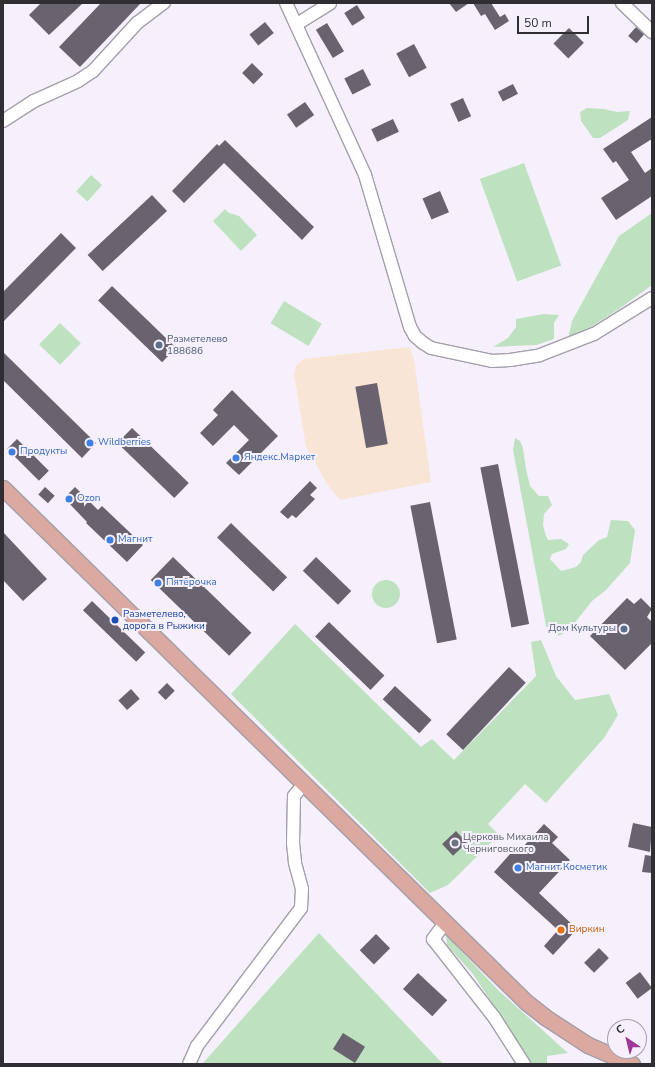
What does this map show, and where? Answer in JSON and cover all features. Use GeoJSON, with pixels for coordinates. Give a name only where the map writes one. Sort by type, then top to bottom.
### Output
{"type":"FeatureCollection","features":[{"type":"Feature","properties":{"kind":"main road"},"geometry":{"type":"LineString","coordinates":[[3,488],[510,988],[545,1018],[588,1045],[632,1064]]}},
{"type":"Feature","properties":{"kind":"street"},"geometry":{"type":"LineString","coordinates":[[3,121],[34,102],[78,81],[93,71],[137,23],[164,3]]}},
{"type":"Feature","properties":{"kind":"street"},"geometry":{"type":"LineString","coordinates":[[286,3],[366,175],[410,327],[415,336],[423,343],[431,348],[492,361],[510,360],[540,355],[594,334],[652,298]]}},
{"type":"Feature","properties":{"kind":"street"},"geometry":{"type":"LineString","coordinates":[[297,24],[330,3]]}},
{"type":"Feature","properties":{"kind":"street"},"geometry":{"type":"LineString","coordinates":[[622,3],[652,32]]}},
{"type":"Feature","properties":{"kind":"street"},"geometry":{"type":"LineString","coordinates":[[189,1064],[197,1046],[301,908],[302,889],[295,862],[293,843],[294,796],[303,785]]}},
{"type":"Feature","properties":{"kind":"street"},"geometry":{"type":"LineString","coordinates":[[444,924],[432,939],[494,1017],[524,1064]]}},
{"type":"Feature","properties":{"kind":"shaded area"},"geometry":{"type":"Polygon","coordinates":[[[409,347],[414,359],[431,482],[340,500],[329,487],[306,447],[294,374],[296,366],[303,359],[409,347]]]}},
{"type":"Feature","properties":{"kind":"green space"},"geometry":{"type":"Polygon","coordinates":[[[587,108],[604,109],[617,112],[630,111],[628,120],[600,138],[593,138],[581,121],[580,112],[587,108]]]}},
{"type":"Feature","properties":{"kind":"green space"},"geometry":{"type":"Polygon","coordinates":[[[524,163],[561,265],[517,282],[480,179],[524,163]]]}},
{"type":"Feature","properties":{"kind":"green space"},"geometry":{"type":"Polygon","coordinates":[[[91,175],[102,185],[87,201],[76,191],[91,175]]]}},
{"type":"Feature","properties":{"kind":"green space"},"geometry":{"type":"Polygon","coordinates":[[[225,209],[229,213],[239,216],[257,235],[241,251],[213,221],[225,209]]]}},
{"type":"Feature","properties":{"kind":"green space"},"geometry":{"type":"Polygon","coordinates":[[[652,213],[652,285],[619,309],[577,336],[568,339],[572,321],[619,236],[652,213]]]}},
{"type":"Feature","properties":{"kind":"green space"},"geometry":{"type":"Polygon","coordinates":[[[284,301],[322,324],[308,346],[271,323],[284,301]]]}},
{"type":"Feature","properties":{"kind":"green space"},"geometry":{"type":"Polygon","coordinates":[[[544,314],[559,315],[554,323],[554,339],[536,345],[493,347],[508,338],[516,327],[516,319],[544,314]]]}},
{"type":"Feature","properties":{"kind":"green space"},"geometry":{"type":"Polygon","coordinates":[[[60,323],[81,343],[60,365],[39,345],[60,323]]]}},
{"type":"Feature","properties":{"kind":"green space"},"geometry":{"type":"Polygon","coordinates":[[[515,438],[520,441],[523,448],[530,486],[539,496],[548,496],[552,505],[544,514],[543,525],[548,540],[561,539],[569,544],[566,549],[552,554],[550,559],[561,571],[576,567],[581,562],[583,555],[599,540],[607,537],[611,520],[628,521],[635,530],[630,563],[606,590],[592,601],[570,629],[559,636],[546,626],[513,450],[515,438]]]}},
{"type":"Feature","properties":{"kind":"green space"},"geometry":{"type":"Polygon","coordinates":[[[386,580],[396,584],[400,594],[396,604],[386,608],[376,604],[372,594],[376,584],[386,580]]]}},
{"type":"Feature","properties":{"kind":"green space"},"geometry":{"type":"Polygon","coordinates":[[[295,624],[421,747],[432,739],[454,760],[536,676],[531,642],[541,640],[556,676],[575,700],[609,694],[618,715],[604,738],[546,803],[525,784],[488,824],[499,835],[448,885],[430,893],[231,694],[295,624]]]}},
{"type":"Feature","properties":{"kind":"green space"},"geometry":{"type":"Polygon","coordinates":[[[319,933],[443,1064],[202,1064],[319,933]]]}},
{"type":"Feature","properties":{"kind":"green space"},"geometry":{"type":"Polygon","coordinates":[[[446,935],[499,991],[568,1053],[547,1056],[547,1064],[532,1064],[473,974],[447,945],[446,935]]]}},
{"type":"Feature","properties":{"kind":"building"},"geometry":{"type":"Polygon","coordinates":[[[41,3],[83,3],[49,35],[29,15],[41,3]]]}},
{"type":"Feature","properties":{"kind":"building"},"geometry":{"type":"Polygon","coordinates":[[[101,3],[141,3],[80,67],[59,47],[101,3]]]}},
{"type":"Feature","properties":{"kind":"building"},"geometry":{"type":"Polygon","coordinates":[[[449,3],[469,3],[456,12],[449,3]]]}},
{"type":"Feature","properties":{"kind":"building"},"geometry":{"type":"Polygon","coordinates":[[[473,3],[491,3],[500,17],[505,14],[509,21],[495,30],[485,14],[481,16],[473,3]]]}},
{"type":"Feature","properties":{"kind":"building"},"geometry":{"type":"Polygon","coordinates":[[[357,5],[365,18],[352,26],[344,13],[357,5]]]}},
{"type":"Feature","properties":{"kind":"building"},"geometry":{"type":"Polygon","coordinates":[[[265,22],[274,33],[258,45],[249,35],[265,22]]]}},
{"type":"Feature","properties":{"kind":"building"},"geometry":{"type":"Polygon","coordinates":[[[327,23],[344,51],[333,58],[316,30],[327,23]]]}},
{"type":"Feature","properties":{"kind":"building"},"geometry":{"type":"Polygon","coordinates":[[[636,27],[644,34],[636,43],[628,36],[636,27]]]}},
{"type":"Feature","properties":{"kind":"building"},"geometry":{"type":"Polygon","coordinates":[[[569,28],[584,43],[568,58],[553,44],[569,28]]]}},
{"type":"Feature","properties":{"kind":"building"},"geometry":{"type":"Polygon","coordinates":[[[414,44],[427,68],[409,77],[396,53],[414,44]]]}},
{"type":"Feature","properties":{"kind":"building"},"geometry":{"type":"Polygon","coordinates":[[[252,63],[263,74],[253,84],[242,73],[252,63]]]}},
{"type":"Feature","properties":{"kind":"building"},"geometry":{"type":"Polygon","coordinates":[[[363,69],[371,85],[352,95],[344,79],[363,69]]]}},
{"type":"Feature","properties":{"kind":"building"},"geometry":{"type":"Polygon","coordinates":[[[513,84],[518,94],[503,102],[498,92],[513,84]]]}},
{"type":"Feature","properties":{"kind":"building"},"geometry":{"type":"Polygon","coordinates":[[[463,98],[471,116],[458,122],[450,104],[463,98]]]}},
{"type":"Feature","properties":{"kind":"building"},"geometry":{"type":"Polygon","coordinates":[[[305,102],[314,115],[296,128],[287,115],[305,102]]]}},
{"type":"Feature","properties":{"kind":"building"},"geometry":{"type":"Polygon","coordinates":[[[652,117],[652,139],[631,152],[645,173],[652,168],[652,196],[616,220],[601,198],[629,180],[616,161],[613,163],[603,149],[652,117]]]}},
{"type":"Feature","properties":{"kind":"building"},"geometry":{"type":"Polygon","coordinates":[[[393,119],[399,132],[377,142],[371,129],[393,119]]]}},
{"type":"Feature","properties":{"kind":"building"},"geometry":{"type":"Polygon","coordinates":[[[225,140],[314,227],[302,240],[224,163],[184,203],[172,191],[217,144],[219,146],[225,140]]]}},
{"type":"Feature","properties":{"kind":"building"},"geometry":{"type":"Polygon","coordinates":[[[440,191],[449,212],[431,220],[423,198],[440,191]]]}},
{"type":"Feature","properties":{"kind":"building"},"geometry":{"type":"Polygon","coordinates":[[[152,195],[167,211],[103,271],[88,255],[152,195]]]}},
{"type":"Feature","properties":{"kind":"building"},"geometry":{"type":"Polygon","coordinates":[[[61,233],[76,248],[3,322],[3,292],[61,233]]]}},
{"type":"Feature","properties":{"kind":"building"},"geometry":{"type":"Polygon","coordinates":[[[112,286],[176,348],[162,362],[98,300],[112,286]]]}},
{"type":"Feature","properties":{"kind":"building"},"geometry":{"type":"Polygon","coordinates":[[[3,352],[96,443],[82,458],[3,380],[3,352]]]}},
{"type":"Feature","properties":{"kind":"building"},"geometry":{"type":"Polygon","coordinates":[[[377,383],[388,444],[366,448],[355,387],[377,383]]]}},
{"type":"Feature","properties":{"kind":"building"},"geometry":{"type":"Polygon","coordinates":[[[232,390],[278,436],[239,475],[226,463],[249,440],[234,425],[213,446],[200,433],[218,415],[213,410],[232,390]]]}},
{"type":"Feature","properties":{"kind":"building"},"geometry":{"type":"Polygon","coordinates":[[[132,428],[189,483],[174,498],[117,443],[132,428]]]}},
{"type":"Feature","properties":{"kind":"building"},"geometry":{"type":"Polygon","coordinates":[[[17,439],[49,471],[39,481],[7,449],[17,439]]]}},
{"type":"Feature","properties":{"kind":"building"},"geometry":{"type":"Polygon","coordinates":[[[498,464],[529,624],[511,627],[480,467],[498,464]]]}},
{"type":"Feature","properties":{"kind":"building"},"geometry":{"type":"Polygon","coordinates":[[[310,481],[317,488],[310,495],[315,499],[296,518],[292,515],[288,519],[280,512],[310,481]]]}},
{"type":"Feature","properties":{"kind":"building"},"geometry":{"type":"Polygon","coordinates":[[[45,487],[55,496],[48,503],[38,494],[45,487]]]}},
{"type":"Feature","properties":{"kind":"building"},"geometry":{"type":"Polygon","coordinates":[[[75,487],[98,510],[102,506],[143,545],[127,562],[86,523],[87,522],[64,498],[75,487]]]}},
{"type":"Feature","properties":{"kind":"building"},"geometry":{"type":"Polygon","coordinates":[[[430,502],[457,639],[437,643],[410,506],[430,502]]]}},
{"type":"Feature","properties":{"kind":"building"},"geometry":{"type":"Polygon","coordinates":[[[231,523],[287,577],[273,592],[217,537],[231,523]]]}},
{"type":"Feature","properties":{"kind":"building"},"geometry":{"type":"Polygon","coordinates":[[[3,532],[47,579],[23,601],[3,580],[3,532]]]}},
{"type":"Feature","properties":{"kind":"building"},"geometry":{"type":"Polygon","coordinates":[[[173,557],[251,633],[229,656],[151,580],[173,557]]]}},
{"type":"Feature","properties":{"kind":"building"},"geometry":{"type":"Polygon","coordinates":[[[316,557],[351,591],[338,605],[303,571],[316,557]]]}},
{"type":"Feature","properties":{"kind":"building","name":"Дом Культуры"},"geometry":{"type":"Polygon","coordinates":[[[627,598],[634,604],[641,598],[652,609],[647,617],[652,622],[652,643],[625,670],[590,636],[627,598]]]}},
{"type":"Feature","properties":{"kind":"building"},"geometry":{"type":"Polygon","coordinates":[[[92,601],[145,652],[136,662],[83,610],[92,601]]]}},
{"type":"Feature","properties":{"kind":"building"},"geometry":{"type":"Polygon","coordinates":[[[329,622],[384,675],[370,690],[315,636],[329,622]]]}},
{"type":"Feature","properties":{"kind":"building"},"geometry":{"type":"Polygon","coordinates":[[[509,667],[526,683],[463,750],[446,734],[509,667]]]}},
{"type":"Feature","properties":{"kind":"building"},"geometry":{"type":"Polygon","coordinates":[[[167,683],[175,691],[166,700],[158,692],[167,683]]]}},
{"type":"Feature","properties":{"kind":"building"},"geometry":{"type":"Polygon","coordinates":[[[395,686],[432,720],[419,733],[383,699],[395,686]]]}},
{"type":"Feature","properties":{"kind":"building"},"geometry":{"type":"Polygon","coordinates":[[[131,689],[140,699],[127,710],[118,700],[131,689]]]}},
{"type":"Feature","properties":{"kind":"building"},"geometry":{"type":"Polygon","coordinates":[[[633,823],[652,827],[650,852],[628,847],[633,823]]]}},
{"type":"Feature","properties":{"kind":"building"},"geometry":{"type":"Polygon","coordinates":[[[544,824],[558,837],[552,843],[570,860],[539,893],[577,929],[553,955],[544,946],[558,930],[494,872],[518,845],[522,848],[544,824]]]}},
{"type":"Feature","properties":{"kind":"building","name":"Церковь Михаила Черниговского"},"geometry":{"type":"Polygon","coordinates":[[[456,831],[467,843],[453,856],[442,844],[456,831]]]}},
{"type":"Feature","properties":{"kind":"building"},"geometry":{"type":"Polygon","coordinates":[[[645,855],[652,856],[652,873],[642,872],[645,855]]]}},
{"type":"Feature","properties":{"kind":"building"},"geometry":{"type":"Polygon","coordinates":[[[376,934],[390,948],[374,964],[360,950],[376,934]]]}},
{"type":"Feature","properties":{"kind":"building"},"geometry":{"type":"Polygon","coordinates":[[[599,948],[609,958],[594,973],[584,963],[599,948]]]}},
{"type":"Feature","properties":{"kind":"building"},"geometry":{"type":"Polygon","coordinates":[[[640,972],[652,988],[638,999],[626,983],[640,972]]]}},
{"type":"Feature","properties":{"kind":"building"},"geometry":{"type":"Polygon","coordinates":[[[418,973],[447,1000],[432,1016],[403,989],[418,973]]]}},
{"type":"Feature","properties":{"kind":"building"},"geometry":{"type":"Polygon","coordinates":[[[343,1033],[365,1047],[355,1063],[333,1049],[343,1033]]]}},
{"type":"Feature","properties":{"kind":"place","name":"Разметелево 188686"},"geometry":{"type":"Point","coordinates":[159,345]}},
{"type":"Feature","properties":{"kind":"place","name":"Wildberries"},"geometry":{"type":"Point","coordinates":[90,443]}},
{"type":"Feature","properties":{"kind":"place","name":"Продукты"},"geometry":{"type":"Point","coordinates":[12,452]}},
{"type":"Feature","properties":{"kind":"place","name":"Яндекс.Маркет"},"geometry":{"type":"Point","coordinates":[236,458]}},
{"type":"Feature","properties":{"kind":"place","name":"Ozon"},"geometry":{"type":"Point","coordinates":[69,499]}},
{"type":"Feature","properties":{"kind":"place","name":"Магнит"},"geometry":{"type":"Point","coordinates":[110,540]}},
{"type":"Feature","properties":{"kind":"place","name":"Пятёрочка"},"geometry":{"type":"Point","coordinates":[158,583]}},
{"type":"Feature","properties":{"kind":"place","name":"Разметелево, дорога в Рыжики"},"geometry":{"type":"Point","coordinates":[115,620]}},
{"type":"Feature","properties":{"kind":"place","name":"Дом Культуры"},"geometry":{"type":"Point","coordinates":[624,629]}},
{"type":"Feature","properties":{"kind":"place","name":"Церковь Михаила Черниговского"},"geometry":{"type":"Point","coordinates":[455,843]}},
{"type":"Feature","properties":{"kind":"place","name":"Магнит Косметик"},"geometry":{"type":"Point","coordinates":[518,868]}},
{"type":"Feature","properties":{"kind":"place","name":"Виркин"},"geometry":{"type":"Point","coordinates":[561,930]}}]}
